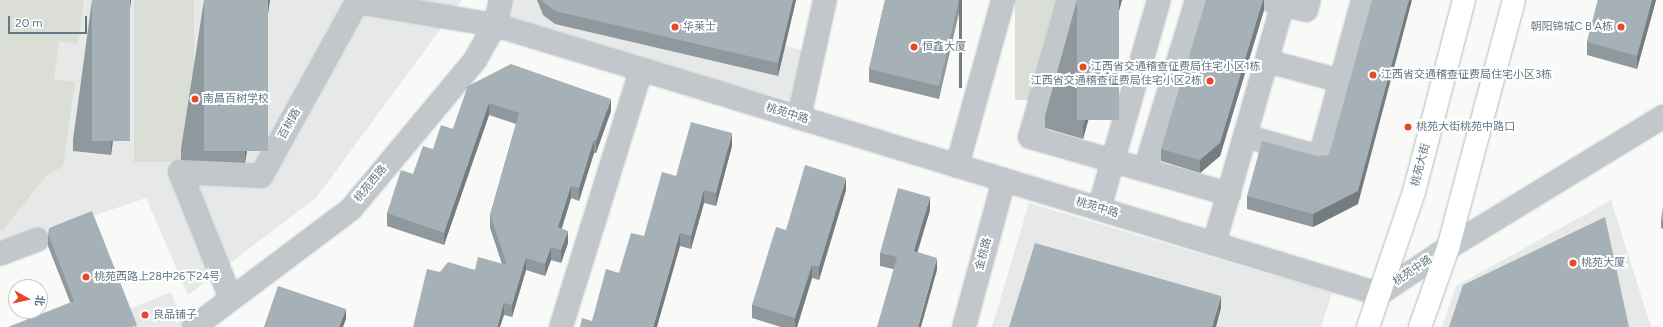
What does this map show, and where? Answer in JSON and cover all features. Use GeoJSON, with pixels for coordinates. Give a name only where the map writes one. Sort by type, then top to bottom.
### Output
{"type":"FeatureCollection","features":[{"type":"Feature","properties":{"kind":"main road","name":"桃苑大街"},"geometry":{"type":"LineString","coordinates":[[1368,327],[1414,192],[1464,0]]}},
{"type":"Feature","properties":{"kind":"main road"},"geometry":{"type":"LineString","coordinates":[[1420,327],[1448,248],[1514,0]]}},
{"type":"Feature","properties":{"kind":"street","name":"桃苑西路"},"geometry":{"type":"LineString","coordinates":[[194,327],[351,209],[475,60],[495,25],[501,0]]}},
{"type":"Feature","properties":{"kind":"street"},"geometry":{"type":"LineString","coordinates":[[799,118],[825,0]]}},
{"type":"Feature","properties":{"kind":"street"},"geometry":{"type":"LineString","coordinates":[[957,166],[1003,0]]}},
{"type":"Feature","properties":{"kind":"street"},"geometry":{"type":"LineString","coordinates":[[1069,0],[1030,137],[1229,194]]}},
{"type":"Feature","properties":{"kind":"street"},"geometry":{"type":"LineString","coordinates":[[1099,209],[1159,0]]}},
{"type":"Feature","properties":{"kind":"street"},"geometry":{"type":"LineString","coordinates":[[1145,170],[1197,0]]}},
{"type":"Feature","properties":{"kind":"street"},"geometry":{"type":"LineString","coordinates":[[1214,244],[1267,61],[1276,2],[1306,10],[1309,0]]}},
{"type":"Feature","properties":{"kind":"street"},"geometry":{"type":"LineString","coordinates":[[1245,136],[1320,157],[1363,0]]}},
{"type":"Feature","properties":{"kind":"street","name":"百树路"},"geometry":{"type":"LineString","coordinates":[[231,299],[180,172],[261,176],[357,2],[495,25]]}},
{"type":"Feature","properties":{"kind":"street","name":"桃苑中路"},"geometry":{"type":"LineString","coordinates":[[495,25],[1379,294],[1448,248],[1663,117]]}},
{"type":"Feature","properties":{"kind":"street"},"geometry":{"type":"LineString","coordinates":[[1267,61],[1341,81]]}},
{"type":"Feature","properties":{"kind":"street"},"geometry":{"type":"LineString","coordinates":[[561,327],[640,70]]}},
{"type":"Feature","properties":{"kind":"street","name":"金桃路"},"geometry":{"type":"LineString","coordinates":[[964,327],[1004,180]]}},
{"type":"Feature","properties":{"kind":"street"},"geometry":{"type":"LineString","coordinates":[[0,254],[37,240]]}},
{"type":"Feature","properties":{"kind":"shaded area","name":"南昌百树学校"},"geometry":{"type":"Polygon","coordinates":[[[0,0],[462,0],[316,198],[188,295],[146,198],[0,247],[0,0]]]}},
{"type":"Feature","properties":{"kind":"shaded area"},"geometry":{"type":"Polygon","coordinates":[[[0,0],[84,0],[78,44],[59,41],[54,79],[75,82],[63,166],[46,176],[3,230],[0,230],[0,0]]]}},
{"type":"Feature","properties":{"kind":"shaded area"},"geometry":{"type":"Polygon","coordinates":[[[134,0],[194,0],[194,162],[134,162],[134,0]]]}},
{"type":"Feature","properties":{"kind":"shaded area"},"geometry":{"type":"Polygon","coordinates":[[[502,0],[717,0],[710,26],[806,51],[793,101],[496,23],[502,0]]]}},
{"type":"Feature","properties":{"kind":"shaded area"},"geometry":{"type":"Polygon","coordinates":[[[1015,0],[1058,0],[1058,100],[1015,100],[1015,0]]]}},
{"type":"Feature","properties":{"kind":"shaded area","name":"桃苑大厦"},"geometry":{"type":"Polygon","coordinates":[[[1611,200],[1651,327],[1442,327],[1456,286],[1611,200]]]}},
{"type":"Feature","properties":{"kind":"shaded area"},"geometry":{"type":"Polygon","coordinates":[[[1029,203],[1332,293],[1321,327],[992,327],[1029,203]]]}},
{"type":"Feature","properties":{"kind":"shaded area"},"geometry":{"type":"Polygon","coordinates":[[[171,292],[185,327],[86,327],[171,292]]]}},
{"type":"Feature","properties":{"kind":"building"},"geometry":{"type":"Polygon","coordinates":[[[92,0],[130,0],[130,141],[92,141],[92,0]]]}},
{"type":"Feature","properties":{"kind":"building"},"geometry":{"type":"Polygon","coordinates":[[[204,0],[268,0],[268,151],[204,151],[204,0]]]}},
{"type":"Feature","properties":{"kind":"building"},"geometry":{"type":"Polygon","coordinates":[[[542,0],[793,0],[778,63],[555,11],[542,0]]]}},
{"type":"Feature","properties":{"kind":"building","name":"恒鑫大厦"},"geometry":{"type":"Polygon","coordinates":[[[885,0],[959,0],[939,86],[869,69],[885,0]]]}},
{"type":"Feature","properties":{"kind":"building"},"geometry":{"type":"Polygon","coordinates":[[[1077,0],[1119,0],[1119,120],[1077,120],[1077,0]]]}},
{"type":"Feature","properties":{"kind":"building","name":"江西省交通稽查征费局住宅小区2栋"},"geometry":{"type":"Polygon","coordinates":[[[1206,0],[1263,0],[1220,143],[1200,160],[1161,149],[1206,0]]]}},
{"type":"Feature","properties":{"kind":"building","name":"江西省交通稽查征费局住宅小区3栋"},"geometry":{"type":"Polygon","coordinates":[[[1372,0],[1409,0],[1358,191],[1313,214],[1247,196],[1262,141],[1317,156],[1329,155],[1372,0]]]}},
{"type":"Feature","properties":{"kind":"building","name":"朝阳锦城C B A栋"},"geometry":{"type":"Polygon","coordinates":[[[1598,0],[1652,0],[1637,56],[1587,42],[1598,0]]]}},
{"type":"Feature","properties":{"kind":"building"},"geometry":{"type":"Polygon","coordinates":[[[511,64],[611,99],[596,141],[594,140],[579,188],[571,186],[558,227],[568,231],[561,250],[551,247],[545,264],[526,258],[512,305],[504,303],[497,327],[413,327],[427,269],[440,272],[448,262],[475,270],[478,257],[507,265],[490,215],[519,113],[489,103],[444,233],[387,213],[401,170],[413,174],[423,146],[433,149],[441,125],[453,129],[468,86],[511,64]]]}},
{"type":"Feature","properties":{"kind":"building"},"geometry":{"type":"Polygon","coordinates":[[[691,122],[732,133],[716,193],[704,190],[691,236],[680,233],[653,327],[580,327],[582,318],[592,321],[606,269],[619,273],[631,233],[644,236],[662,172],[676,176],[691,122]]]}},
{"type":"Feature","properties":{"kind":"building"},"geometry":{"type":"Polygon","coordinates":[[[805,165],[846,178],[819,267],[812,265],[795,318],[752,305],[776,227],[786,230],[805,165]]]}},
{"type":"Feature","properties":{"kind":"building"},"geometry":{"type":"Polygon","coordinates":[[[898,188],[930,197],[914,251],[937,258],[918,327],[877,327],[897,257],[880,253],[898,188]]]}},
{"type":"Feature","properties":{"kind":"building"},"geometry":{"type":"Polygon","coordinates":[[[1663,207],[1663,221],[1661,220],[1663,207]]]}},
{"type":"Feature","properties":{"kind":"building","name":"桃苑西路上28中26下24号"},"geometry":{"type":"Polygon","coordinates":[[[92,211],[137,325],[132,327],[8,327],[28,319],[48,319],[48,311],[74,301],[48,234],[49,228],[92,211]]]}},
{"type":"Feature","properties":{"kind":"building","name":"桃苑大厦"},"geometry":{"type":"Polygon","coordinates":[[[1605,217],[1629,327],[1449,327],[1463,285],[1605,217]]]}},
{"type":"Feature","properties":{"kind":"building"},"geometry":{"type":"Polygon","coordinates":[[[1035,243],[1221,296],[1212,327],[1009,327],[1035,243]]]}},
{"type":"Feature","properties":{"kind":"building"},"geometry":{"type":"Polygon","coordinates":[[[278,286],[346,309],[339,327],[264,327],[278,286]]]}},
{"type":"Feature","properties":{"kind":"place","name":"华莱士"},"geometry":{"type":"Point","coordinates":[675,27]}},
{"type":"Feature","properties":{"kind":"place","name":"朝阳锦城C B A栋"},"geometry":{"type":"Point","coordinates":[1621,27]}},
{"type":"Feature","properties":{"kind":"place","name":"恒鑫大厦"},"geometry":{"type":"Point","coordinates":[914,47]}},
{"type":"Feature","properties":{"kind":"place","name":"江西省交通稽查征费局住宅小区1栋"},"geometry":{"type":"Point","coordinates":[1083,67]}},
{"type":"Feature","properties":{"kind":"place","name":"江西省交通稽查征费局住宅小区3栋"},"geometry":{"type":"Point","coordinates":[1373,75]}},
{"type":"Feature","properties":{"kind":"place","name":"江西省交通稽查征费局住宅小区2栋"},"geometry":{"type":"Point","coordinates":[1210,81]}},
{"type":"Feature","properties":{"kind":"place","name":"南昌百树学校"},"geometry":{"type":"Point","coordinates":[195,99]}},
{"type":"Feature","properties":{"kind":"place","name":"桃苑大街桃苑中路口"},"geometry":{"type":"Point","coordinates":[1408,127]}},
{"type":"Feature","properties":{"kind":"place","name":"桃苑大厦"},"geometry":{"type":"Point","coordinates":[1573,263]}},
{"type":"Feature","properties":{"kind":"place","name":"桃苑西路上28中26下24号"},"geometry":{"type":"Point","coordinates":[86,277]}},
{"type":"Feature","properties":{"kind":"place","name":"良品铺子"},"geometry":{"type":"Point","coordinates":[145,315]}}]}
